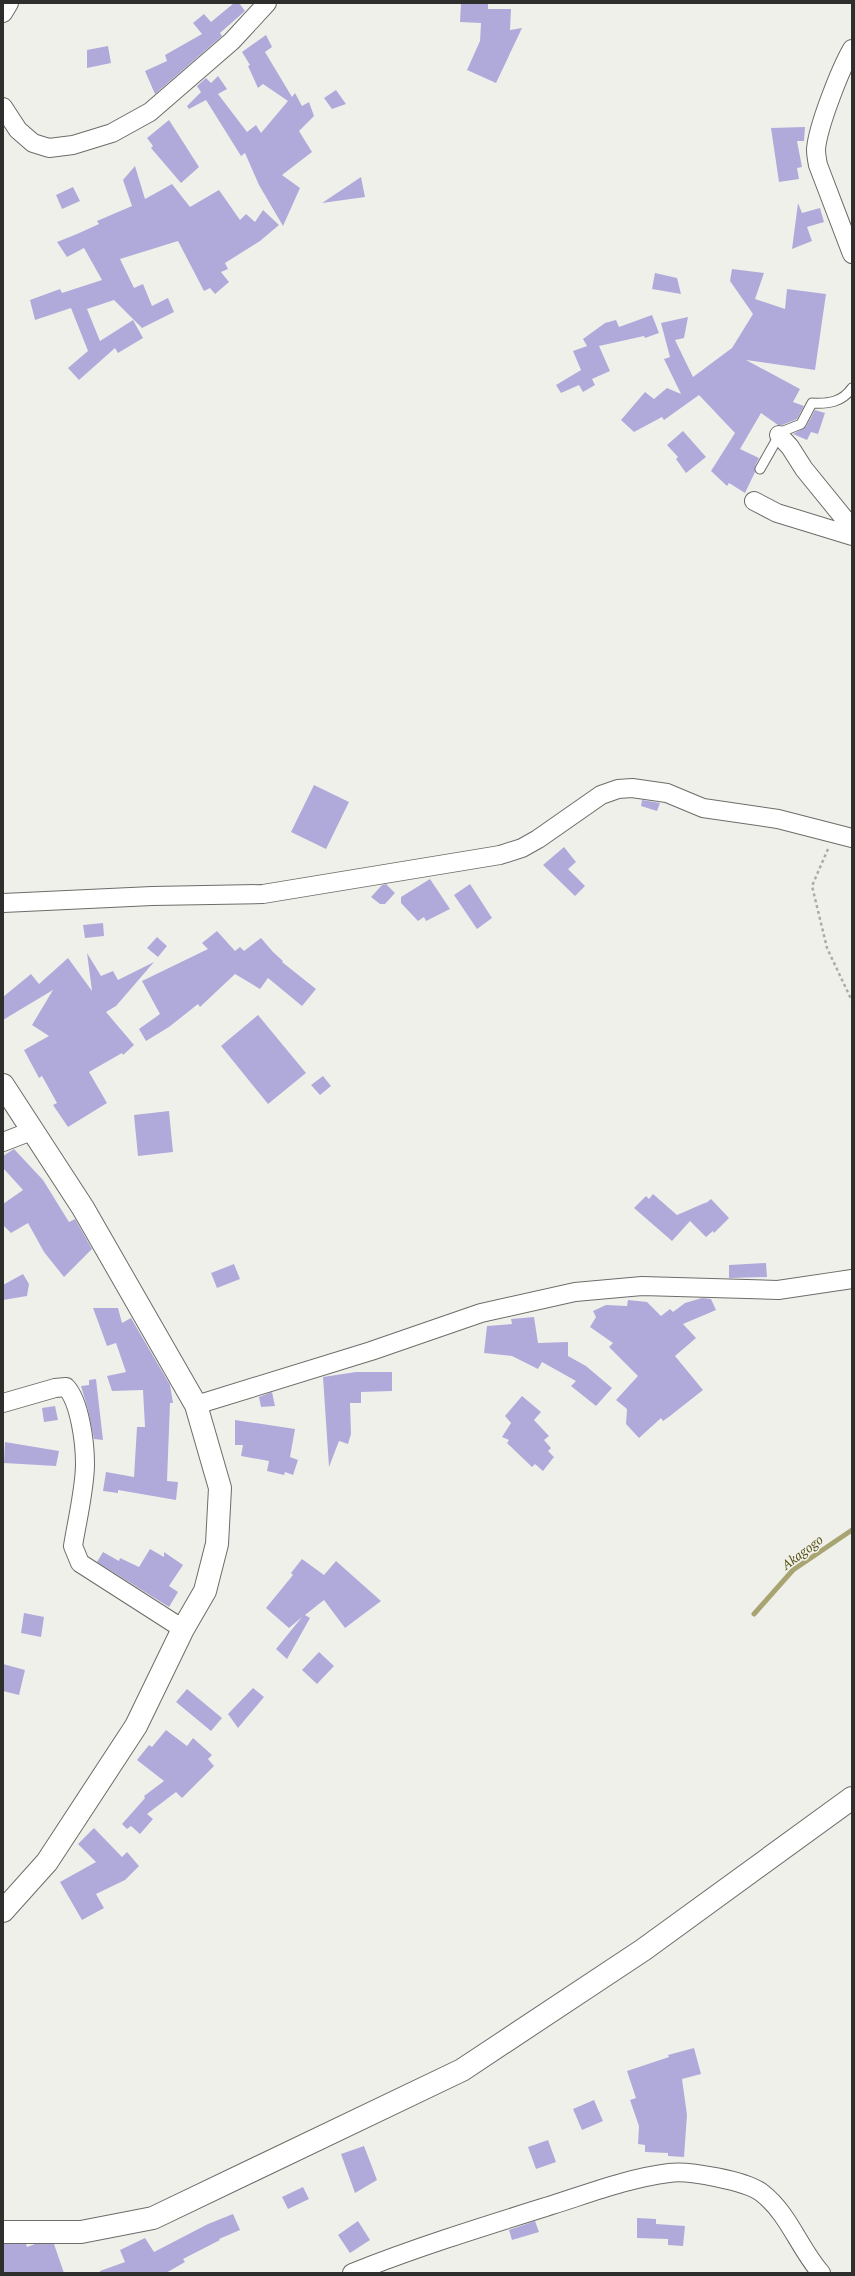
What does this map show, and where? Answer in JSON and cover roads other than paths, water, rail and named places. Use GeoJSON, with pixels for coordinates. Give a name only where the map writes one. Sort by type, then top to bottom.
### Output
{"type":"FeatureCollection","features":[{"type":"Feature","properties":{"kind":"main road"},"geometry":{"type":"LineString","coordinates":[[3,1085],[84,1208],[196,1405],[220,1488],[218,1536],[205,1591],[183,1629],[136,1726],[48,1862],[3,1911]]}},
{"type":"Feature","properties":{"kind":"main road"},"geometry":{"type":"LineString","coordinates":[[3,2232],[81,2232],[153,2218],[462,2070],[643,1950],[852,1798]]}},
{"type":"Feature","properties":{"kind":"street"},"geometry":{"type":"LineString","coordinates":[[3,13],[9,3]]}},
{"type":"Feature","properties":{"kind":"street"},"geometry":{"type":"LineString","coordinates":[[3,107],[18,130],[33,143],[49,148],[73,145],[112,132],[150,112],[232,41],[267,3]]}},
{"type":"Feature","properties":{"kind":"street"},"geometry":{"type":"LineString","coordinates":[[852,49],[818,138],[816,151],[818,165],[852,254]]}},
{"type":"Feature","properties":{"kind":"street"},"geometry":{"type":"LineString","coordinates":[[779,435],[790,447],[804,469],[852,528]]}},
{"type":"Feature","properties":{"kind":"street"},"geometry":{"type":"LineString","coordinates":[[754,501],[778,513],[852,536]]}},
{"type":"Feature","properties":{"kind":"street"},"geometry":{"type":"LineString","coordinates":[[3,903],[152,896],[263,894],[500,855],[522,848],[538,839],[602,795],[618,789],[654,791],[703,808],[778,820],[852,838]]}},
{"type":"Feature","properties":{"kind":"street"},"geometry":{"type":"LineString","coordinates":[[3,1142],[34,1130]]}},
{"type":"Feature","properties":{"kind":"street"},"geometry":{"type":"LineString","coordinates":[[196,1405],[371,1351],[481,1313],[576,1292],[642,1286],[778,1290],[852,1279]]}},
{"type":"Feature","properties":{"kind":"street"},"geometry":{"type":"LineString","coordinates":[[3,1403],[55,1388],[66,1387],[72,1394],[80,1424],[85,1464],[73,1546],[76,1558],[80,1563],[183,1629]]}},
{"type":"Feature","properties":{"kind":"street"},"geometry":{"type":"LineString","coordinates":[[352,2273],[535,2210],[634,2179],[670,2172],[736,2182],[762,2192],[782,2213],[813,2264],[821,2273]]}},
{"type":"Feature","properties":{"kind":"lane"},"geometry":{"type":"LineString","coordinates":[[760,469],[780,432],[801,424],[812,403],[827,404],[845,397],[852,388]]}},
{"type":"Feature","properties":{"kind":"waterway","name":"Akagogo"},"geometry":{"type":"LineString","coordinates":[[754,1614],[793,1570],[852,1530]]}}]}
